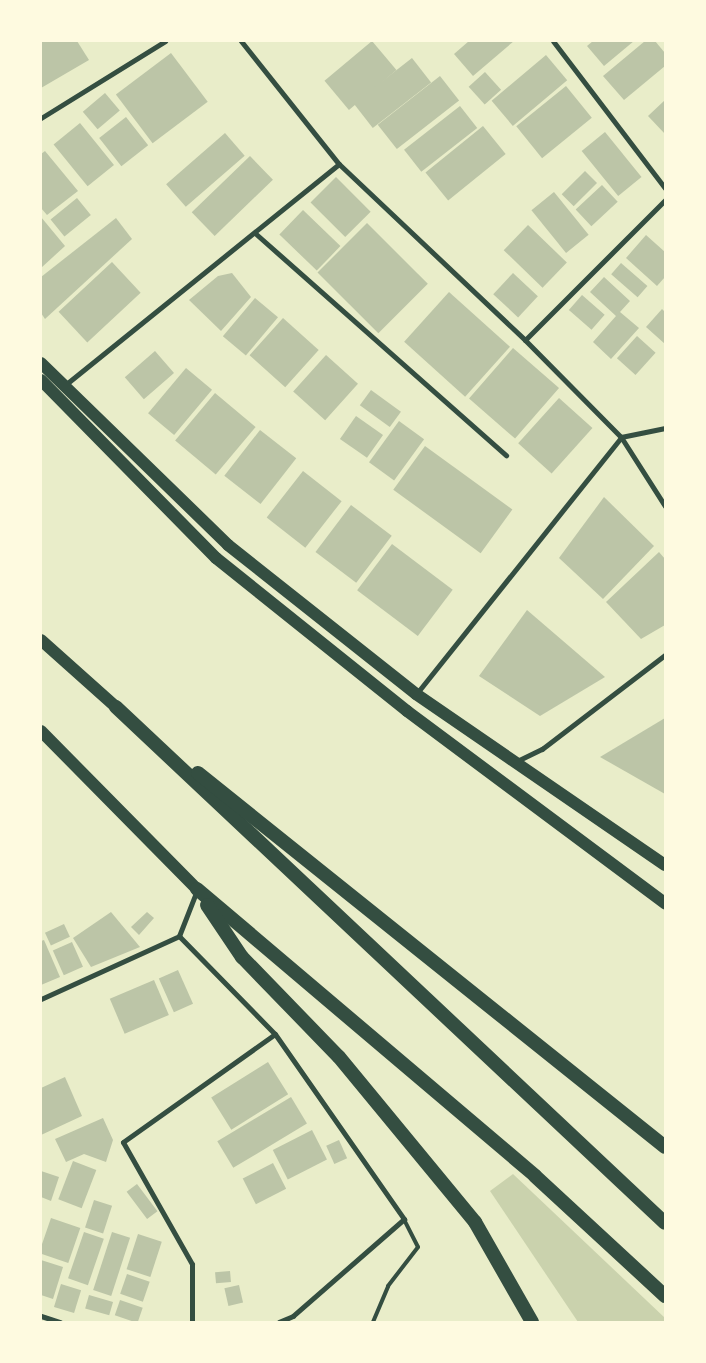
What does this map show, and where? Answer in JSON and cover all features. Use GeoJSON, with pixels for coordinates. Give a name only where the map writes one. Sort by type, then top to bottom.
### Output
{"type":"FeatureCollection","features":[{"type":"Feature","properties":{"kind":"highway"},"geometry":{"type":"LineString","coordinates":[[116,707],[665,1147]]}},
{"type":"Feature","properties":{"kind":"highway"},"geometry":{"type":"LineString","coordinates":[[116,707],[665,1223]]}},
{"type":"Feature","properties":{"kind":"highway"},"geometry":{"type":"LineString","coordinates":[[197,890],[535,1176],[665,1296]]}},
{"type":"Feature","properties":{"kind":"highway"},"geometry":{"type":"LineString","coordinates":[[197,890],[242,957],[339,1058],[475,1222],[532,1322]]}},
{"type":"Feature","properties":{"kind":"main road"},"geometry":{"type":"LineString","coordinates":[[41,363],[63,387],[228,545],[416,694],[665,865]]}},
{"type":"Feature","properties":{"kind":"main road"},"geometry":{"type":"LineString","coordinates":[[41,380],[216,558],[407,712],[665,903]]}},
{"type":"Feature","properties":{"kind":"main road"},"geometry":{"type":"LineString","coordinates":[[41,640],[116,707]]}},
{"type":"Feature","properties":{"kind":"main road"},"geometry":{"type":"LineString","coordinates":[[41,731],[197,890]]}},
{"type":"Feature","properties":{"kind":"street"},"geometry":{"type":"LineString","coordinates":[[41,118],[165,41]]}},
{"type":"Feature","properties":{"kind":"street"},"geometry":{"type":"LineString","coordinates":[[241,41],[338,164],[526,340],[621,437],[665,506]]}},
{"type":"Feature","properties":{"kind":"street"},"geometry":{"type":"LineString","coordinates":[[553,41],[665,188]]}},
{"type":"Feature","properties":{"kind":"street"},"geometry":{"type":"LineString","coordinates":[[63,387],[256,234],[338,164]]}},
{"type":"Feature","properties":{"kind":"street"},"geometry":{"type":"LineString","coordinates":[[526,340],[665,200]]}},
{"type":"Feature","properties":{"kind":"street"},"geometry":{"type":"LineString","coordinates":[[256,234],[506,456]]}},
{"type":"Feature","properties":{"kind":"street"},"geometry":{"type":"LineString","coordinates":[[416,694],[621,437],[665,428]]}},
{"type":"Feature","properties":{"kind":"street"},"geometry":{"type":"LineString","coordinates":[[515,762],[542,749],[665,655]]}},
{"type":"Feature","properties":{"kind":"street"},"geometry":{"type":"LineString","coordinates":[[41,999],[179,936],[197,890]]}},
{"type":"Feature","properties":{"kind":"street"},"geometry":{"type":"LineString","coordinates":[[179,936],[275,1034],[404,1219],[292,1316],[279,1322]]}},
{"type":"Feature","properties":{"kind":"street"},"geometry":{"type":"LineString","coordinates":[[192,1322],[192,1264],[123,1142],[275,1034]]}},
{"type":"Feature","properties":{"kind":"street"},"geometry":{"type":"LineString","coordinates":[[41,1316],[60,1322]]}},
{"type":"Feature","properties":{"kind":"lane"},"geometry":{"type":"LineString","coordinates":[[373,1322],[388,1286],[418,1247],[404,1219]]}},
{"type":"Feature","properties":{"kind":"green space"},"geometry":{"type":"Polygon","coordinates":[[[513,1174],[665,1318],[665,1322],[578,1322],[490,1191],[513,1174]]]}},
{"type":"Feature","properties":{"kind":"building"},"geometry":{"type":"Polygon","coordinates":[[[41,41],[77,41],[89,60],[41,88],[41,41]]]}},
{"type":"Feature","properties":{"kind":"building"},"geometry":{"type":"Polygon","coordinates":[[[372,41],[396,70],[349,110],[325,81],[372,41]]]}},
{"type":"Feature","properties":{"kind":"building"},"geometry":{"type":"Polygon","coordinates":[[[469,41],[514,41],[473,76],[454,54],[469,41]]]}},
{"type":"Feature","properties":{"kind":"building"},"geometry":{"type":"Polygon","coordinates":[[[593,41],[634,41],[604,66],[587,46],[593,41]]]}},
{"type":"Feature","properties":{"kind":"building"},"geometry":{"type":"Polygon","coordinates":[[[645,41],[655,41],[665,53],[665,66],[624,100],[603,76],[645,41]]]}},
{"type":"Feature","properties":{"kind":"building"},"geometry":{"type":"Polygon","coordinates":[[[171,53],[208,102],[153,143],[116,95],[171,53]]]}},
{"type":"Feature","properties":{"kind":"building"},"geometry":{"type":"Polygon","coordinates":[[[546,55],[567,80],[513,126],[492,101],[546,55]]]}},
{"type":"Feature","properties":{"kind":"building"},"geometry":{"type":"Polygon","coordinates":[[[412,58],[431,82],[373,128],[354,104],[412,58]]]}},
{"type":"Feature","properties":{"kind":"building"},"geometry":{"type":"Polygon","coordinates":[[[485,72],[501,90],[485,105],[469,87],[485,72]]]}},
{"type":"Feature","properties":{"kind":"building"},"geometry":{"type":"Polygon","coordinates":[[[440,76],[459,100],[397,149],[378,125],[440,76]]]}},
{"type":"Feature","properties":{"kind":"building"},"geometry":{"type":"Polygon","coordinates":[[[566,86],[592,118],[542,158],[516,126],[566,86]]]}},
{"type":"Feature","properties":{"kind":"building"},"geometry":{"type":"Polygon","coordinates":[[[105,93],[120,111],[98,129],[83,112],[105,93]]]}},
{"type":"Feature","properties":{"kind":"building"},"geometry":{"type":"Polygon","coordinates":[[[665,100],[665,134],[648,116],[665,100]]]}},
{"type":"Feature","properties":{"kind":"building"},"geometry":{"type":"Polygon","coordinates":[[[460,106],[477,128],[421,172],[404,150],[460,106]]]}},
{"type":"Feature","properties":{"kind":"building"},"geometry":{"type":"Polygon","coordinates":[[[126,117],[148,145],[121,166],[99,138],[126,117]]]}},
{"type":"Feature","properties":{"kind":"building"},"geometry":{"type":"Polygon","coordinates":[[[80,123],[114,165],[88,186],[54,144],[80,123]]]}},
{"type":"Feature","properties":{"kind":"building"},"geometry":{"type":"Polygon","coordinates":[[[483,126],[506,154],[448,201],[425,173],[483,126]]]}},
{"type":"Feature","properties":{"kind":"building"},"geometry":{"type":"Polygon","coordinates":[[[605,132],[642,177],[618,196],[582,151],[605,132]]]}},
{"type":"Feature","properties":{"kind":"building"},"geometry":{"type":"Polygon","coordinates":[[[225,133],[245,156],[186,207],[166,184],[225,133]]]}},
{"type":"Feature","properties":{"kind":"building"},"geometry":{"type":"Polygon","coordinates":[[[45,151],[78,191],[47,215],[41,208],[41,154],[45,151]]]}},
{"type":"Feature","properties":{"kind":"building"},"geometry":{"type":"Polygon","coordinates":[[[250,156],[273,180],[215,236],[192,212],[250,156]]]}},
{"type":"Feature","properties":{"kind":"building"},"geometry":{"type":"Polygon","coordinates":[[[585,171],[597,183],[574,206],[562,194],[585,171]]]}},
{"type":"Feature","properties":{"kind":"building"},"geometry":{"type":"Polygon","coordinates":[[[336,177],[371,212],[345,237],[311,202],[336,177]]]}},
{"type":"Feature","properties":{"kind":"building"},"geometry":{"type":"Polygon","coordinates":[[[602,185],[618,202],[591,226],[576,210],[602,185]]]}},
{"type":"Feature","properties":{"kind":"building"},"geometry":{"type":"Polygon","coordinates":[[[554,192],[589,235],[566,253],[531,210],[554,192]]]}},
{"type":"Feature","properties":{"kind":"building"},"geometry":{"type":"Polygon","coordinates":[[[77,198],[91,215],[64,236],[51,219],[77,198]]]}},
{"type":"Feature","properties":{"kind":"building"},"geometry":{"type":"Polygon","coordinates":[[[303,210],[340,246],[317,271],[279,234],[303,210]]]}},
{"type":"Feature","properties":{"kind":"building"},"geometry":{"type":"Polygon","coordinates":[[[41,217],[65,246],[41,268],[41,217]]]}},
{"type":"Feature","properties":{"kind":"building"},"geometry":{"type":"Polygon","coordinates":[[[116,218],[132,239],[45,319],[41,313],[41,277],[116,218]]]}},
{"type":"Feature","properties":{"kind":"building"},"geometry":{"type":"Polygon","coordinates":[[[367,223],[428,284],[378,333],[318,272],[367,223]]]}},
{"type":"Feature","properties":{"kind":"building"},"geometry":{"type":"Polygon","coordinates":[[[528,225],[567,263],[543,288],[504,250],[528,225]]]}},
{"type":"Feature","properties":{"kind":"building"},"geometry":{"type":"Polygon","coordinates":[[[646,235],[665,252],[665,277],[657,286],[626,258],[646,235]]]}},
{"type":"Feature","properties":{"kind":"building"},"geometry":{"type":"Polygon","coordinates":[[[112,262],[141,293],[87,343],[59,312],[112,262]]]}},
{"type":"Feature","properties":{"kind":"building"},"geometry":{"type":"Polygon","coordinates":[[[621,263],[647,286],[638,297],[611,274],[621,263]]]}},
{"type":"Feature","properties":{"kind":"building"},"geometry":{"type":"Polygon","coordinates":[[[232,273],[251,297],[221,331],[189,300],[218,276],[232,273]]]}},
{"type":"Feature","properties":{"kind":"building"},"geometry":{"type":"Polygon","coordinates":[[[513,273],[538,296],[518,317],[493,294],[513,273]]]}},
{"type":"Feature","properties":{"kind":"building"},"geometry":{"type":"Polygon","coordinates":[[[604,277],[630,301],[620,312],[639,328],[611,359],[593,342],[616,316],[590,292],[604,277]]]}},
{"type":"Feature","properties":{"kind":"building"},"geometry":{"type":"Polygon","coordinates":[[[449,292],[510,347],[465,397],[404,342],[449,292]]]}},
{"type":"Feature","properties":{"kind":"building"},"geometry":{"type":"Polygon","coordinates":[[[582,295],[605,315],[592,330],[569,310],[582,295]]]}},
{"type":"Feature","properties":{"kind":"building"},"geometry":{"type":"Polygon","coordinates":[[[255,298],[278,317],[246,356],[223,336],[255,298]]]}},
{"type":"Feature","properties":{"kind":"building"},"geometry":{"type":"Polygon","coordinates":[[[662,309],[665,312],[665,344],[646,327],[662,309]]]}},
{"type":"Feature","properties":{"kind":"building"},"geometry":{"type":"Polygon","coordinates":[[[283,318],[319,350],[285,387],[250,355],[283,318]]]}},
{"type":"Feature","properties":{"kind":"building"},"geometry":{"type":"Polygon","coordinates":[[[637,336],[656,353],[636,375],[617,358],[637,336]]]}},
{"type":"Feature","properties":{"kind":"building"},"geometry":{"type":"Polygon","coordinates":[[[513,348],[559,388],[515,439],[469,399],[513,348]]]}},
{"type":"Feature","properties":{"kind":"building"},"geometry":{"type":"Polygon","coordinates":[[[155,351],[174,373],[144,399],[125,377],[155,351]]]}},
{"type":"Feature","properties":{"kind":"building"},"geometry":{"type":"Polygon","coordinates":[[[326,355],[358,384],[325,420],[293,391],[326,355]]]}},
{"type":"Feature","properties":{"kind":"building"},"geometry":{"type":"Polygon","coordinates":[[[186,368],[212,390],[174,435],[148,413],[186,368]]]}},
{"type":"Feature","properties":{"kind":"building"},"geometry":{"type":"Polygon","coordinates":[[[371,390],[401,412],[390,427],[360,405],[371,390]]]}},
{"type":"Feature","properties":{"kind":"building"},"geometry":{"type":"Polygon","coordinates":[[[215,393],[256,427],[216,475],[175,440],[215,393]]]}},
{"type":"Feature","properties":{"kind":"building"},"geometry":{"type":"Polygon","coordinates":[[[559,398],[592,428],[552,473],[518,443],[559,398]]]}},
{"type":"Feature","properties":{"kind":"building"},"geometry":{"type":"Polygon","coordinates":[[[356,416],[383,435],[367,458],[340,439],[356,416]]]}},
{"type":"Feature","properties":{"kind":"building"},"geometry":{"type":"Polygon","coordinates":[[[399,421],[424,439],[394,480],[369,462],[399,421]]]}},
{"type":"Feature","properties":{"kind":"building"},"geometry":{"type":"Polygon","coordinates":[[[260,430],[296,458],[261,504],[224,476],[260,430]]]}},
{"type":"Feature","properties":{"kind":"building"},"geometry":{"type":"Polygon","coordinates":[[[425,446],[512,509],[481,553],[393,490],[425,446]]]}},
{"type":"Feature","properties":{"kind":"building"},"geometry":{"type":"Polygon","coordinates":[[[303,471],[342,501],[305,548],[267,517],[303,471]]]}},
{"type":"Feature","properties":{"kind":"building"},"geometry":{"type":"Polygon","coordinates":[[[604,497],[654,546],[603,599],[559,558],[604,497]]]}},
{"type":"Feature","properties":{"kind":"building"},"geometry":{"type":"Polygon","coordinates":[[[351,505],[392,536],[356,583],[315,552],[351,505]]]}},
{"type":"Feature","properties":{"kind":"building"},"geometry":{"type":"Polygon","coordinates":[[[392,544],[453,590],[418,636],[357,590],[392,544]]]}},
{"type":"Feature","properties":{"kind":"building"},"geometry":{"type":"Polygon","coordinates":[[[659,552],[665,559],[665,625],[641,639],[606,602],[659,552]]]}},
{"type":"Feature","properties":{"kind":"building"},"geometry":{"type":"Polygon","coordinates":[[[527,610],[605,677],[540,716],[479,676],[527,610]]]}},
{"type":"Feature","properties":{"kind":"building"},"geometry":{"type":"Polygon","coordinates":[[[665,718],[665,794],[600,757],[665,718]]]}},
{"type":"Feature","properties":{"kind":"building"},"geometry":{"type":"Polygon","coordinates":[[[111,912],[140,947],[91,967],[73,938],[111,912]]]}},
{"type":"Feature","properties":{"kind":"building"},"geometry":{"type":"Polygon","coordinates":[[[147,912],[154,918],[139,935],[131,927],[147,912]]]}},
{"type":"Feature","properties":{"kind":"building"},"geometry":{"type":"Polygon","coordinates":[[[64,924],[70,937],[51,946],[45,933],[64,924]]]}},
{"type":"Feature","properties":{"kind":"building"},"geometry":{"type":"Polygon","coordinates":[[[44,940],[60,977],[41,985],[41,941],[44,940]]]}},
{"type":"Feature","properties":{"kind":"building"},"geometry":{"type":"Polygon","coordinates":[[[72,942],[83,967],[64,975],[53,951],[72,942]]]}},
{"type":"Feature","properties":{"kind":"building"},"geometry":{"type":"Polygon","coordinates":[[[178,970],[193,1004],[174,1012],[159,979],[178,970]]]}},
{"type":"Feature","properties":{"kind":"building"},"geometry":{"type":"Polygon","coordinates":[[[154,980],[169,1015],[125,1034],[110,999],[154,980]]]}},
{"type":"Feature","properties":{"kind":"building"},"geometry":{"type":"Polygon","coordinates":[[[268,1062],[288,1094],[231,1130],[211,1098],[268,1062]]]}},
{"type":"Feature","properties":{"kind":"building"},"geometry":{"type":"Polygon","coordinates":[[[65,1077],[82,1116],[41,1135],[41,1088],[65,1077]]]}},
{"type":"Feature","properties":{"kind":"building"},"geometry":{"type":"Polygon","coordinates":[[[291,1097],[307,1124],[233,1168],[217,1141],[291,1097]]]}},
{"type":"Feature","properties":{"kind":"building"},"geometry":{"type":"Polygon","coordinates":[[[103,1118],[113,1140],[106,1162],[84,1154],[66,1162],[55,1139],[103,1118]]]}},
{"type":"Feature","properties":{"kind":"building"},"geometry":{"type":"Polygon","coordinates":[[[312,1130],[327,1159],[288,1179],[273,1150],[312,1130]]]}},
{"type":"Feature","properties":{"kind":"building"},"geometry":{"type":"Polygon","coordinates":[[[339,1140],[347,1158],[334,1164],[326,1146],[339,1140]]]}},
{"type":"Feature","properties":{"kind":"building"},"geometry":{"type":"Polygon","coordinates":[[[73,1161],[96,1170],[82,1208],[58,1199],[73,1161]]]}},
{"type":"Feature","properties":{"kind":"building"},"geometry":{"type":"Polygon","coordinates":[[[273,1163],[286,1189],[256,1204],[243,1178],[273,1163]]]}},
{"type":"Feature","properties":{"kind":"building"},"geometry":{"type":"Polygon","coordinates":[[[41,1171],[59,1177],[51,1201],[41,1197],[41,1171]]]}},
{"type":"Feature","properties":{"kind":"building"},"geometry":{"type":"Polygon","coordinates":[[[137,1184],[157,1211],[147,1219],[127,1192],[137,1184]]]}},
{"type":"Feature","properties":{"kind":"building"},"geometry":{"type":"Polygon","coordinates":[[[94,1200],[112,1206],[103,1233],[85,1228],[94,1200]]]}},
{"type":"Feature","properties":{"kind":"building"},"geometry":{"type":"Polygon","coordinates":[[[51,1218],[80,1228],[68,1263],[41,1254],[41,1247],[51,1218]]]}},
{"type":"Feature","properties":{"kind":"building"},"geometry":{"type":"Polygon","coordinates":[[[84,1232],[104,1239],[88,1285],[68,1278],[84,1232]]]}},
{"type":"Feature","properties":{"kind":"building"},"geometry":{"type":"Polygon","coordinates":[[[112,1232],[130,1238],[111,1296],[93,1290],[112,1232]]]}},
{"type":"Feature","properties":{"kind":"building"},"geometry":{"type":"Polygon","coordinates":[[[138,1234],[162,1242],[150,1277],[127,1269],[138,1234]]]}},
{"type":"Feature","properties":{"kind":"building"},"geometry":{"type":"Polygon","coordinates":[[[41,1260],[63,1267],[53,1299],[41,1295],[41,1260]]]}},
{"type":"Feature","properties":{"kind":"building"},"geometry":{"type":"Polygon","coordinates":[[[230,1271],[231,1282],[216,1283],[215,1272],[230,1271]]]}},
{"type":"Feature","properties":{"kind":"building"},"geometry":{"type":"Polygon","coordinates":[[[127,1274],[150,1282],[143,1302],[120,1294],[127,1274]]]}},
{"type":"Feature","properties":{"kind":"building"},"geometry":{"type":"Polygon","coordinates":[[[61,1284],[81,1290],[74,1313],[54,1307],[61,1284]]]}},
{"type":"Feature","properties":{"kind":"building"},"geometry":{"type":"Polygon","coordinates":[[[239,1285],[243,1303],[228,1306],[224,1288],[239,1285]]]}},
{"type":"Feature","properties":{"kind":"building"},"geometry":{"type":"Polygon","coordinates":[[[89,1295],[113,1302],[109,1315],[85,1308],[89,1295]]]}},
{"type":"Feature","properties":{"kind":"building"},"geometry":{"type":"Polygon","coordinates":[[[120,1300],[143,1308],[138,1322],[115,1315],[120,1300]]]}}]}
